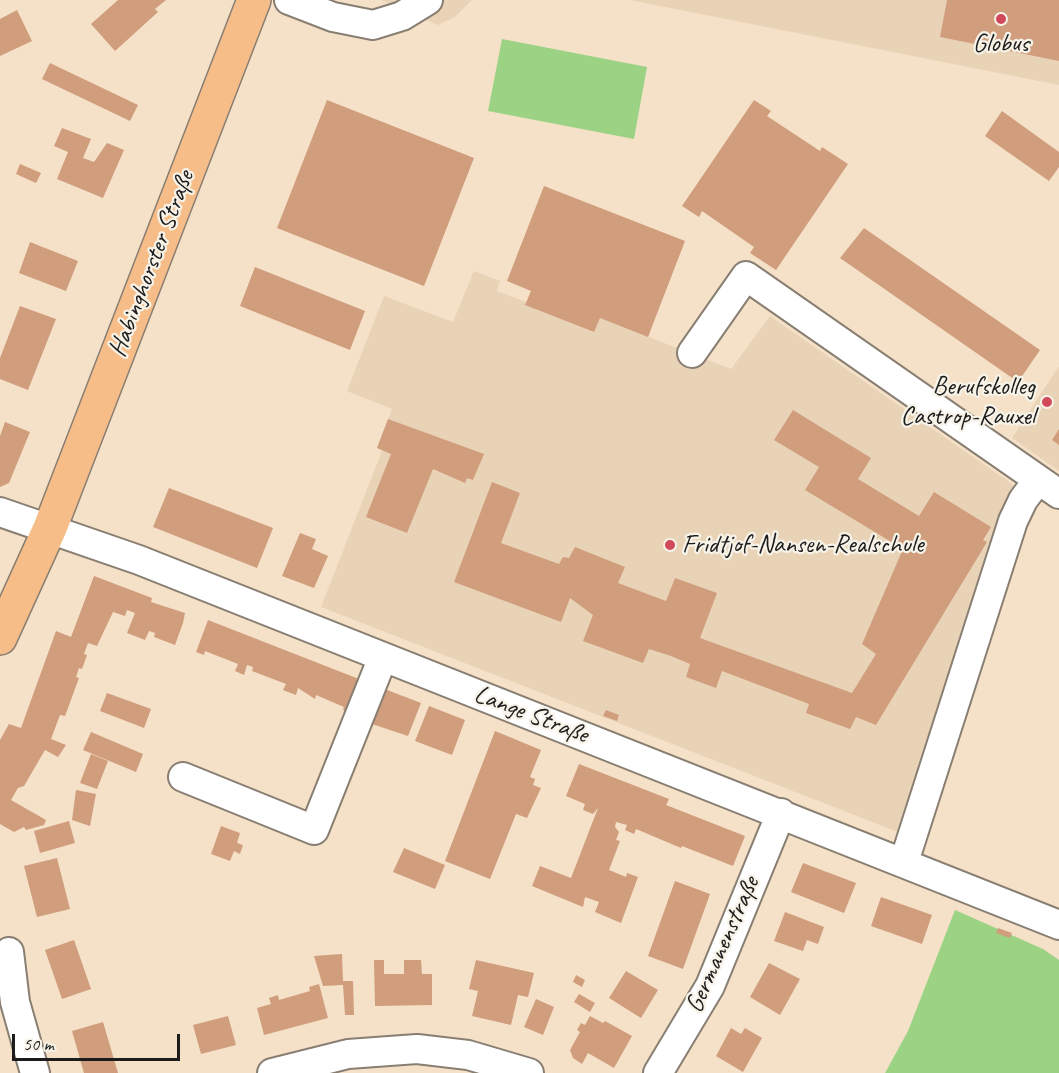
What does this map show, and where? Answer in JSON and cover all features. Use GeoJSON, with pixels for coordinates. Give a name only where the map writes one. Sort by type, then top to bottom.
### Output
{"type":"FeatureCollection","features":[{"type":"Feature","properties":{"kind":"main road","name":"Habinghorster Straße"},"geometry":{"type":"LineString","coordinates":[[0,638],[50,528],[254,0]]}},
{"type":"Feature","properties":{"kind":"street"},"geometry":{"type":"LineString","coordinates":[[289,0],[333,17],[373,25],[402,16],[428,0]]}},
{"type":"Feature","properties":{"kind":"street"},"geometry":{"type":"LineString","coordinates":[[692,353],[746,276],[1048,487],[1023,500],[1013,520],[904,862]]}},
{"type":"Feature","properties":{"kind":"street","name":"Lange Straße"},"geometry":{"type":"LineString","coordinates":[[0,512],[139,560],[1059,925]]}},
{"type":"Feature","properties":{"kind":"street"},"geometry":{"type":"LineString","coordinates":[[183,777],[314,830],[383,657]]}},
{"type":"Feature","properties":{"kind":"street","name":"Germanenstraße"},"geometry":{"type":"LineString","coordinates":[[658,1073],[710,986],[780,813]]}},
{"type":"Feature","properties":{"kind":"street"},"geometry":{"type":"LineString","coordinates":[[9,952],[15,1002],[35,1073]]}},
{"type":"Feature","properties":{"kind":"street"},"geometry":{"type":"LineString","coordinates":[[272,1073],[348,1054],[417,1049],[468,1055],[529,1073]]}},
{"type":"Feature","properties":{"kind":"shaded area"},"geometry":{"type":"Polygon","coordinates":[[[381,0],[472,0],[455,17],[438,25],[381,0]]]}},
{"type":"Feature","properties":{"kind":"shaded area"},"geometry":{"type":"Polygon","coordinates":[[[630,0],[1059,0],[1059,85],[630,0]]]}},
{"type":"Feature","properties":{"kind":"shaded area","name":"Fridtjof-Nansen-Realschule"},"geometry":{"type":"Polygon","coordinates":[[[474,271],[500,281],[497,291],[526,302],[525,305],[594,332],[600,318],[731,369],[770,316],[1015,486],[903,834],[321,607],[382,451],[377,448],[392,409],[347,391],[384,296],[453,322],[474,271]]]}},
{"type":"Feature","properties":{"kind":"shaded area","name":"Berufskolleg Castrop-Rauxel"},"geometry":{"type":"Polygon","coordinates":[[[1059,366],[1059,471],[1012,438],[1059,366]]]}},
{"type":"Feature","properties":{"kind":"green space"},"geometry":{"type":"Polygon","coordinates":[[[502,39],[647,67],[634,139],[488,111],[502,39]]]}},
{"type":"Feature","properties":{"kind":"green space"},"geometry":{"type":"Polygon","coordinates":[[[955,910],[1043,949],[1059,960],[1059,1073],[885,1073],[908,1031],[955,910]]]}},
{"type":"Feature","properties":{"kind":"building"},"geometry":{"type":"Polygon","coordinates":[[[118,0],[166,0],[155,9],[158,12],[115,51],[91,24],[118,0]]]}},
{"type":"Feature","properties":{"kind":"building","name":"Globus"},"geometry":{"type":"Polygon","coordinates":[[[947,0],[1059,0],[1059,61],[940,37],[947,0]]]}},
{"type":"Feature","properties":{"kind":"building"},"geometry":{"type":"Polygon","coordinates":[[[17,10],[32,41],[0,56],[0,19],[17,10]]]}},
{"type":"Feature","properties":{"kind":"building"},"geometry":{"type":"Polygon","coordinates":[[[50,63],[138,105],[130,121],[42,79],[50,63]]]}},
{"type":"Feature","properties":{"kind":"building"},"geometry":{"type":"Polygon","coordinates":[[[327,100],[474,158],[424,286],[277,228],[327,100]]]}},
{"type":"Feature","properties":{"kind":"building"},"geometry":{"type":"Polygon","coordinates":[[[754,100],[771,111],[767,116],[820,151],[822,147],[848,164],[776,270],[750,253],[754,247],[702,211],[699,217],[682,206],[754,100]]]}},
{"type":"Feature","properties":{"kind":"building"},"geometry":{"type":"Polygon","coordinates":[[[1002,111],[1059,152],[1059,167],[1049,181],[985,136],[1002,111]]]}},
{"type":"Feature","properties":{"kind":"building"},"geometry":{"type":"Polygon","coordinates":[[[62,128],[91,139],[83,158],[94,162],[107,143],[124,150],[103,198],[57,179],[68,152],[54,146],[62,128]]]}},
{"type":"Feature","properties":{"kind":"building"},"geometry":{"type":"Polygon","coordinates":[[[20,164],[41,173],[36,183],[16,174],[20,164]]]}},
{"type":"Feature","properties":{"kind":"building"},"geometry":{"type":"Polygon","coordinates":[[[544,186],[685,241],[648,337],[600,318],[594,332],[525,305],[531,291],[507,281],[544,186]]]}},
{"type":"Feature","properties":{"kind":"building"},"geometry":{"type":"Polygon","coordinates":[[[864,228],[1040,350],[1018,382],[840,258],[864,228]]]}},
{"type":"Feature","properties":{"kind":"building"},"geometry":{"type":"Polygon","coordinates":[[[30,242],[78,261],[66,291],[19,273],[30,242]]]}},
{"type":"Feature","properties":{"kind":"building"},"geometry":{"type":"Polygon","coordinates":[[[255,267],[365,311],[350,350],[240,306],[255,267]]]}},
{"type":"Feature","properties":{"kind":"building"},"geometry":{"type":"Polygon","coordinates":[[[20,306],[56,319],[28,390],[0,379],[0,358],[20,306]]]}},
{"type":"Feature","properties":{"kind":"building"},"geometry":{"type":"Polygon","coordinates":[[[793,410],[871,458],[858,479],[919,516],[934,492],[991,527],[983,540],[987,542],[876,725],[856,717],[850,729],[806,713],[809,704],[722,671],[716,688],[686,677],[690,664],[671,656],[649,649],[643,663],[583,641],[593,615],[570,598],[561,622],[454,582],[492,482],[520,493],[501,543],[559,564],[563,557],[569,558],[575,547],[625,567],[618,583],[666,601],[675,578],[717,593],[700,638],[852,693],[876,654],[862,644],[903,549],[805,490],[819,467],[774,440],[793,410]]]}},
{"type":"Feature","properties":{"kind":"building"},"geometry":{"type":"Polygon","coordinates":[[[388,419],[484,454],[473,480],[467,478],[465,483],[433,469],[407,533],[366,517],[391,454],[377,448],[388,419]]]}},
{"type":"Feature","properties":{"kind":"building"},"geometry":{"type":"Polygon","coordinates":[[[5,422],[30,432],[9,483],[0,487],[0,436],[5,422]]]}},
{"type":"Feature","properties":{"kind":"building"},"geometry":{"type":"Polygon","coordinates":[[[1059,429],[1059,445],[1052,440],[1059,429]]]}},
{"type":"Feature","properties":{"kind":"building"},"geometry":{"type":"Polygon","coordinates":[[[169,488],[273,528],[257,568],[153,527],[169,488]]]}},
{"type":"Feature","properties":{"kind":"building"},"geometry":{"type":"Polygon","coordinates":[[[300,533],[316,539],[312,549],[328,556],[314,588],[282,576],[300,533]]]}},
{"type":"Feature","properties":{"kind":"building"},"geometry":{"type":"Polygon","coordinates":[[[94,576],[152,598],[151,602],[185,613],[183,623],[175,645],[154,637],[155,633],[149,631],[145,640],[127,633],[135,613],[127,610],[125,616],[113,612],[97,646],[88,643],[84,654],[87,655],[82,669],[79,668],[76,677],[79,678],[65,716],[60,715],[51,739],[66,745],[58,757],[45,750],[24,786],[18,788],[11,800],[46,820],[44,825],[26,830],[24,827],[14,832],[0,824],[0,740],[9,724],[21,728],[56,631],[71,637],[94,576]]]}},
{"type":"Feature","properties":{"kind":"building"},"geometry":{"type":"Polygon","coordinates":[[[208,620],[364,681],[351,713],[343,710],[344,707],[316,695],[315,699],[298,688],[296,695],[283,690],[286,684],[252,671],[253,667],[247,665],[244,675],[235,671],[238,664],[205,651],[204,655],[196,652],[208,620]]]}},
{"type":"Feature","properties":{"kind":"building"},"geometry":{"type":"Polygon","coordinates":[[[382,688],[421,703],[408,736],[369,723],[382,688]]]}},
{"type":"Feature","properties":{"kind":"building"},"geometry":{"type":"Polygon","coordinates":[[[107,693],[151,709],[144,728],[100,711],[107,693]]]}},
{"type":"Feature","properties":{"kind":"building"},"geometry":{"type":"Polygon","coordinates":[[[429,706],[465,720],[452,755],[415,741],[429,706]]]}},
{"type":"Feature","properties":{"kind":"building"},"geometry":{"type":"Polygon","coordinates":[[[606,710],[619,715],[617,721],[603,716],[606,710]]]}},
{"type":"Feature","properties":{"kind":"building"},"geometry":{"type":"Polygon","coordinates":[[[495,731],[541,750],[530,777],[535,779],[533,785],[541,788],[527,818],[516,814],[490,879],[445,861],[495,731]]]}},
{"type":"Feature","properties":{"kind":"building"},"geometry":{"type":"Polygon","coordinates":[[[91,732],[143,754],[136,772],[83,750],[91,732]]]}},
{"type":"Feature","properties":{"kind":"building"},"geometry":{"type":"Polygon","coordinates":[[[91,754],[108,761],[97,789],[80,783],[91,754]]]}},
{"type":"Feature","properties":{"kind":"building"},"geometry":{"type":"Polygon","coordinates":[[[579,764],[669,799],[666,805],[745,836],[733,866],[636,829],[634,834],[625,830],[627,825],[616,822],[615,827],[619,832],[616,840],[620,841],[609,870],[626,877],[627,873],[638,877],[621,923],[595,912],[599,902],[585,897],[583,907],[532,886],[540,866],[571,878],[598,808],[593,814],[583,810],[585,804],[566,796],[579,764]]]}},
{"type":"Feature","properties":{"kind":"building"},"geometry":{"type":"Polygon","coordinates":[[[76,790],[96,794],[90,826],[72,820],[76,790]]]}},
{"type":"Feature","properties":{"kind":"building"},"geometry":{"type":"Polygon","coordinates":[[[69,821],[75,843],[40,853],[34,831],[69,821]]]}},
{"type":"Feature","properties":{"kind":"building"},"geometry":{"type":"Polygon","coordinates":[[[221,826],[240,833],[237,843],[243,845],[240,854],[234,851],[230,861],[211,854],[221,826]]]}},
{"type":"Feature","properties":{"kind":"building"},"geometry":{"type":"Polygon","coordinates":[[[404,848],[445,865],[435,889],[393,872],[404,848]]]}},
{"type":"Feature","properties":{"kind":"building"},"geometry":{"type":"Polygon","coordinates":[[[57,858],[70,909],[37,917],[24,866],[57,858]]]}},
{"type":"Feature","properties":{"kind":"building"},"geometry":{"type":"Polygon","coordinates":[[[803,863],[856,883],[844,913],[791,892],[803,863]]]}},
{"type":"Feature","properties":{"kind":"building"},"geometry":{"type":"Polygon","coordinates":[[[675,881],[710,894],[683,969],[648,956],[675,881]]]}},
{"type":"Feature","properties":{"kind":"building"},"geometry":{"type":"Polygon","coordinates":[[[881,897],[932,915],[922,944],[871,926],[881,897]]]}},
{"type":"Feature","properties":{"kind":"building"},"geometry":{"type":"Polygon","coordinates":[[[785,912],[824,927],[818,944],[807,940],[803,951],[774,941],[785,912]]]}},
{"type":"Feature","properties":{"kind":"building"},"geometry":{"type":"Polygon","coordinates":[[[998,928],[1012,933],[1010,938],[996,933],[998,928]]]}},
{"type":"Feature","properties":{"kind":"building"},"geometry":{"type":"Polygon","coordinates":[[[74,940],[91,989],[62,999],[45,950],[74,940]]]}},
{"type":"Feature","properties":{"kind":"building"},"geometry":{"type":"Polygon","coordinates":[[[342,954],[343,981],[353,981],[354,1015],[345,1015],[343,985],[323,986],[314,956],[342,954]]]}},
{"type":"Feature","properties":{"kind":"building"},"geometry":{"type":"Polygon","coordinates":[[[374,960],[384,960],[384,974],[404,974],[404,960],[421,960],[422,974],[432,974],[432,1005],[375,1006],[374,960]]]}},
{"type":"Feature","properties":{"kind":"building"},"geometry":{"type":"Polygon","coordinates":[[[476,960],[534,973],[528,997],[518,995],[511,1025],[472,1016],[478,991],[469,989],[476,960]]]}},
{"type":"Feature","properties":{"kind":"building"},"geometry":{"type":"Polygon","coordinates":[[[769,963],[800,979],[780,1015],[750,997],[769,963]]]}},
{"type":"Feature","properties":{"kind":"building"},"geometry":{"type":"Polygon","coordinates":[[[626,971],[658,990],[641,1018],[609,998],[626,971]]]}},
{"type":"Feature","properties":{"kind":"building"},"geometry":{"type":"Polygon","coordinates":[[[576,975],[585,980],[582,987],[573,982],[576,975]]]}},
{"type":"Feature","properties":{"kind":"building"},"geometry":{"type":"Polygon","coordinates":[[[319,984],[328,1018],[264,1035],[257,1008],[271,1004],[269,998],[278,995],[279,1000],[310,991],[309,987],[319,984]]]}},
{"type":"Feature","properties":{"kind":"building"},"geometry":{"type":"Polygon","coordinates":[[[579,994],[595,1003],[590,1012],[574,1002],[579,994]]]}},
{"type":"Feature","properties":{"kind":"building"},"geometry":{"type":"Polygon","coordinates":[[[536,999],[554,1007],[543,1035],[524,1027],[536,999]]]}},
{"type":"Feature","properties":{"kind":"building"},"geometry":{"type":"Polygon","coordinates":[[[228,1016],[236,1045],[201,1054],[193,1025],[228,1016]]]}},
{"type":"Feature","properties":{"kind":"building"},"geometry":{"type":"Polygon","coordinates":[[[590,1016],[603,1023],[605,1021],[632,1036],[614,1068],[588,1053],[582,1064],[573,1058],[570,1050],[580,1032],[577,1030],[581,1023],[585,1025],[590,1016]]]}},
{"type":"Feature","properties":{"kind":"building"},"geometry":{"type":"Polygon","coordinates":[[[103,1022],[118,1073],[84,1073],[72,1031],[103,1022]]]}},
{"type":"Feature","properties":{"kind":"building"},"geometry":{"type":"Polygon","coordinates":[[[731,1028],[741,1034],[745,1028],[762,1038],[743,1072],[716,1056],[731,1028]]]}},
{"type":"Feature","properties":{"kind":"place","name":"Globus"},"geometry":{"type":"Point","coordinates":[1001,19]}},
{"type":"Feature","properties":{"kind":"place","name":"Berufskolleg Castrop-Rauxel"},"geometry":{"type":"Point","coordinates":[1047,402]}},
{"type":"Feature","properties":{"kind":"place","name":"Fridtjof-Nansen-Realschule"},"geometry":{"type":"Point","coordinates":[670,545]}}]}
